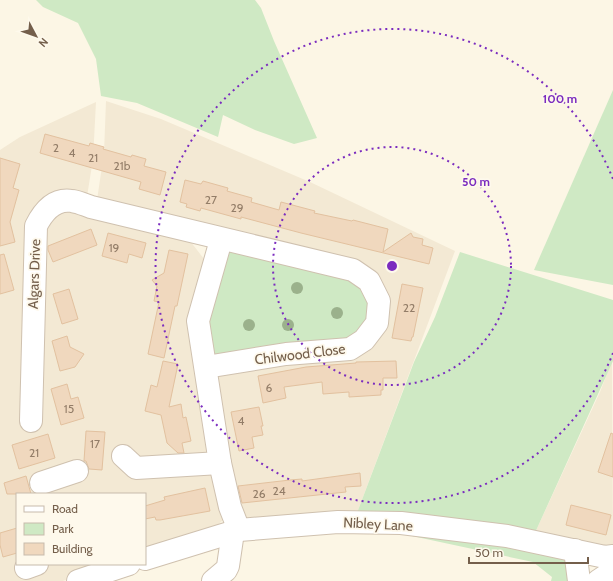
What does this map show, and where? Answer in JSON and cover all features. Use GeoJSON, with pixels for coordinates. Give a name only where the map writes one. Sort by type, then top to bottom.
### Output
{"type":"FeatureCollection","features":[{"type":"Feature","properties":{"kind":"street","name":"Algars Drive"},"geometry":{"type":"LineString","coordinates":[[26,411],[36,226],[43,213],[55,204],[63,202],[72,201],[107,211]]}},
{"type":"Feature","properties":{"kind":"street","name":"Chilwood Close"},"geometry":{"type":"LineString","coordinates":[[107,211],[221,240],[353,270],[369,281],[379,301],[377,323],[364,340],[350,349],[286,354],[206,367]]}},
{"type":"Feature","properties":{"kind":"street"},"geometry":{"type":"LineString","coordinates":[[213,581],[226,570],[236,531],[220,463],[198,321],[221,240]]}},
{"type":"Feature","properties":{"kind":"street"},"geometry":{"type":"LineString","coordinates":[[124,456],[136,468],[220,463]]}},
{"type":"Feature","properties":{"kind":"street"},"geometry":{"type":"LineString","coordinates":[[53,485],[77,471]]}},
{"type":"Feature","properties":{"kind":"street","name":"Nibley Lane"},"geometry":{"type":"LineString","coordinates":[[146,559],[236,531],[338,522],[400,524],[507,536],[605,557],[613,556]]}},
{"type":"Feature","properties":{"kind":"street"},"geometry":{"type":"LineString","coordinates":[[575,550],[579,581]]}},
{"type":"Feature","properties":{"kind":"street"},"geometry":{"type":"LineString","coordinates":[[87,573],[125,565]]}},
{"type":"Feature","properties":{"kind":"street"},"geometry":{"type":"LineString","coordinates":[[598,581],[613,571]]}},
{"type":"Feature","properties":{"kind":"shaded area"},"geometry":{"type":"Polygon","coordinates":[[[106,101],[161,119],[310,182],[455,251],[357,513],[244,523],[234,499],[213,372],[387,298],[97,200],[104,153],[106,101]]]}},
{"type":"Feature","properties":{"kind":"shaded area"},"geometry":{"type":"Polygon","coordinates":[[[96,102],[93,159],[85,209],[187,237],[204,259],[189,318],[206,434],[223,520],[212,530],[146,552],[146,493],[16,493],[16,565],[105,565],[63,581],[0,581],[0,150],[20,137],[96,102]]]}},
{"type":"Feature","properties":{"kind":"shaded area"},"geometry":{"type":"Polygon","coordinates":[[[612,361],[613,550],[534,535],[600,392],[612,361]]]}},
{"type":"Feature","properties":{"kind":"green space"},"geometry":{"type":"Polygon","coordinates":[[[36,0],[255,0],[261,8],[317,138],[294,144],[255,130],[223,115],[218,137],[137,103],[101,96],[96,59],[78,23],[43,7],[36,0]]]}},
{"type":"Feature","properties":{"kind":"green space"},"geometry":{"type":"Polygon","coordinates":[[[613,90],[613,285],[534,270],[613,90]]]}},
{"type":"Feature","properties":{"kind":"green space"},"geometry":{"type":"Polygon","coordinates":[[[240,250],[352,275],[375,311],[358,339],[221,360],[208,350],[205,321],[229,252],[240,250]]]}},
{"type":"Feature","properties":{"kind":"green space"},"geometry":{"type":"Polygon","coordinates":[[[460,252],[613,300],[613,361],[534,535],[357,513],[414,362],[435,317],[460,252]]]}},
{"type":"Feature","properties":{"kind":"green space"},"geometry":{"type":"Polygon","coordinates":[[[384,530],[476,539],[564,558],[569,576],[568,581],[551,581],[552,577],[533,562],[384,530]]]}},
{"type":"Feature","properties":{"kind":"building"},"geometry":{"type":"Polygon","coordinates":[[[45,134],[89,146],[90,143],[104,147],[103,149],[131,157],[132,155],[146,159],[144,166],[166,172],[160,195],[139,189],[141,182],[40,153],[45,134]]]}},
{"type":"Feature","properties":{"kind":"building"},"geometry":{"type":"Polygon","coordinates":[[[0,158],[20,164],[13,188],[19,190],[10,222],[15,242],[0,246],[0,158]]]}},
{"type":"Feature","properties":{"kind":"building"},"geometry":{"type":"Polygon","coordinates":[[[185,180],[201,184],[203,181],[228,188],[227,191],[252,198],[251,202],[279,210],[281,202],[315,211],[314,213],[353,220],[388,229],[383,252],[411,233],[413,237],[423,239],[422,245],[433,248],[429,264],[241,217],[241,219],[201,208],[200,211],[186,207],[187,204],[180,202],[185,180]]]}},
{"type":"Feature","properties":{"kind":"building"},"geometry":{"type":"Polygon","coordinates":[[[91,229],[97,245],[53,262],[48,246],[91,229]]]}},
{"type":"Feature","properties":{"kind":"building"},"geometry":{"type":"Polygon","coordinates":[[[108,233],[146,243],[142,258],[129,254],[127,263],[102,256],[108,233]]]}},
{"type":"Feature","properties":{"kind":"building"},"geometry":{"type":"Polygon","coordinates":[[[169,250],[188,254],[164,358],[148,354],[159,302],[154,301],[157,286],[152,280],[164,273],[169,250]]]}},
{"type":"Feature","properties":{"kind":"building"},"geometry":{"type":"Polygon","coordinates":[[[4,254],[14,290],[0,294],[0,255],[4,254]]]}},
{"type":"Feature","properties":{"kind":"building"},"geometry":{"type":"Polygon","coordinates":[[[402,284],[423,288],[411,341],[392,338],[402,284]]]}},
{"type":"Feature","properties":{"kind":"building"},"geometry":{"type":"Polygon","coordinates":[[[69,289],[78,319],[62,324],[53,294],[69,289]]]}},
{"type":"Feature","properties":{"kind":"building"},"geometry":{"type":"Polygon","coordinates":[[[67,336],[70,347],[84,354],[75,367],[60,371],[52,341],[67,336]]]}},
{"type":"Feature","properties":{"kind":"building"},"geometry":{"type":"Polygon","coordinates":[[[163,361],[178,364],[169,407],[181,404],[183,418],[186,417],[191,441],[182,443],[184,453],[178,453],[167,443],[161,415],[145,411],[151,385],[157,387],[163,361]]]}},
{"type":"Feature","properties":{"kind":"building"},"geometry":{"type":"Polygon","coordinates":[[[396,361],[397,378],[383,378],[383,390],[381,390],[381,395],[349,397],[349,392],[323,394],[322,382],[284,387],[286,398],[263,403],[258,376],[306,367],[356,362],[396,361]]]}},
{"type":"Feature","properties":{"kind":"building"},"geometry":{"type":"Polygon","coordinates":[[[67,384],[71,399],[78,397],[84,418],[61,425],[51,389],[67,384]]]}},
{"type":"Feature","properties":{"kind":"building"},"geometry":{"type":"Polygon","coordinates":[[[259,407],[263,426],[261,426],[263,435],[252,437],[254,448],[239,451],[231,412],[259,407]]]}},
{"type":"Feature","properties":{"kind":"building"},"geometry":{"type":"Polygon","coordinates":[[[86,431],[105,432],[102,470],[89,469],[86,461],[84,461],[86,431]]]}},
{"type":"Feature","properties":{"kind":"building"},"geometry":{"type":"Polygon","coordinates":[[[611,433],[613,434],[613,477],[598,472],[611,433]]]}},
{"type":"Feature","properties":{"kind":"building"},"geometry":{"type":"Polygon","coordinates":[[[48,434],[55,458],[19,469],[12,445],[48,434]]]}},
{"type":"Feature","properties":{"kind":"building"},"geometry":{"type":"Polygon","coordinates":[[[360,473],[361,486],[345,487],[346,492],[242,503],[238,486],[302,479],[302,481],[360,473]]]}},
{"type":"Feature","properties":{"kind":"building"},"geometry":{"type":"Polygon","coordinates":[[[26,476],[31,493],[7,494],[4,483],[26,476]]]}},
{"type":"Feature","properties":{"kind":"building"},"geometry":{"type":"Polygon","coordinates":[[[205,488],[210,511],[160,520],[156,520],[155,517],[146,519],[146,506],[165,500],[164,497],[205,488]]]}},
{"type":"Feature","properties":{"kind":"building"},"geometry":{"type":"Polygon","coordinates":[[[571,505],[611,515],[606,535],[566,525],[571,505]]]}},
{"type":"Feature","properties":{"kind":"building"},"geometry":{"type":"Polygon","coordinates":[[[16,528],[16,553],[3,557],[0,545],[0,533],[16,528]]]}}]}
